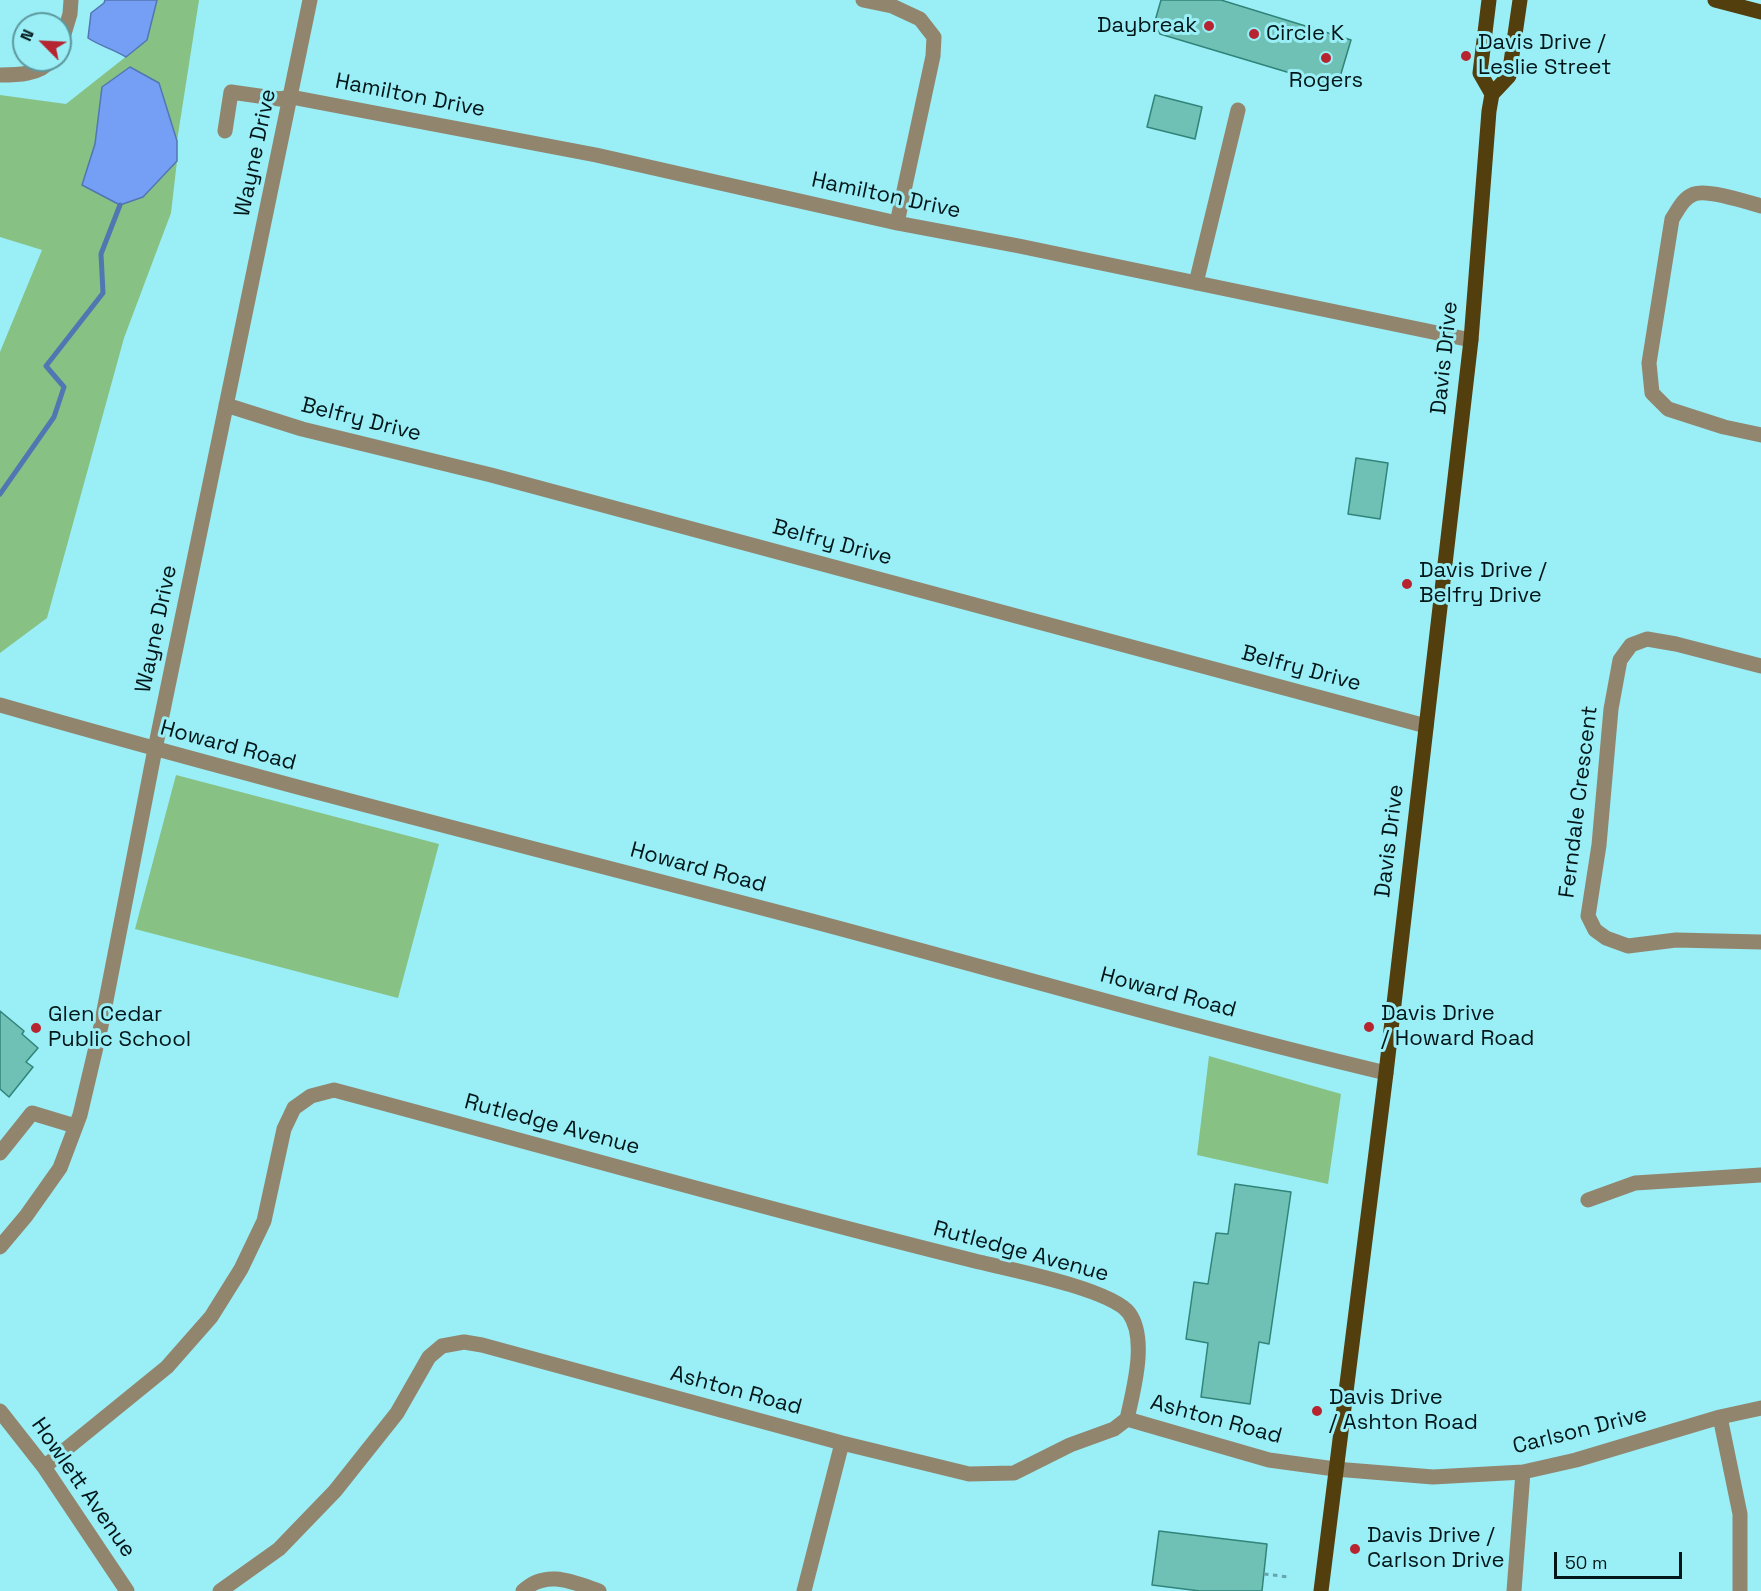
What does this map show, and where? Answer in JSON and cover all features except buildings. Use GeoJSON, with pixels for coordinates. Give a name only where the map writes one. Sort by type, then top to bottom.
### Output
{"type":"FeatureCollection","features":[{"type":"Feature","properties":{"kind":"main road","name":"Davis Drive"},"geometry":{"type":"LineString","coordinates":[[1321,1591],[1386,1073],[1471,340],[1492,94],[1480,73],[1489,0]]}},
{"type":"Feature","properties":{"kind":"main road"},"geometry":{"type":"LineString","coordinates":[[1492,94],[1509,76],[1520,0]]}},
{"type":"Feature","properties":{"kind":"main road"},"geometry":{"type":"LineString","coordinates":[[1715,0],[1761,12]]}},
{"type":"Feature","properties":{"kind":"street","name":"Wayne Drive"},"geometry":{"type":"LineString","coordinates":[[0,1247],[26,1216],[60,1168],[75,1126],[101,1026],[155,749],[310,0]]}},
{"type":"Feature","properties":{"kind":"street"},"geometry":{"type":"LineString","coordinates":[[863,0],[892,6],[920,19],[934,37],[933,56],[897,223]]}},
{"type":"Feature","properties":{"kind":"street"},"geometry":{"type":"LineString","coordinates":[[0,75],[22,75],[30,72]]}},
{"type":"Feature","properties":{"kind":"street","name":"Hamilton Drive"},"geometry":{"type":"LineString","coordinates":[[225,131],[231,93],[280,99],[291,97],[596,155],[897,223],[1471,340]]}},
{"type":"Feature","properties":{"kind":"street"},"geometry":{"type":"LineString","coordinates":[[1196,283],[1238,110]]}},
{"type":"Feature","properties":{"kind":"street"},"geometry":{"type":"LineString","coordinates":[[1761,206],[1717,195],[1695,193],[1683,201],[1672,219],[1649,363],[1652,393],[1668,409],[1724,427],[1761,435]]}},
{"type":"Feature","properties":{"kind":"street","name":"Belfry Drive"},"geometry":{"type":"LineString","coordinates":[[226,405],[302,429],[503,478],[1426,726]]}},
{"type":"Feature","properties":{"kind":"street","name":"Ferndale Crescent"},"geometry":{"type":"LineString","coordinates":[[1761,666],[1676,644],[1647,639],[1630,645],[1620,660],[1611,710],[1599,845],[1588,916],[1595,930],[1606,938],[1628,946],[1676,940],[1761,942]]}},
{"type":"Feature","properties":{"kind":"street","name":"Howard Road"},"geometry":{"type":"LineString","coordinates":[[0,705],[155,749],[808,920],[1261,1042],[1386,1073]]}},
{"type":"Feature","properties":{"kind":"street","name":"Rutledge Avenue"},"geometry":{"type":"LineString","coordinates":[[44,1467],[167,1367],[211,1317],[241,1269],[264,1221],[284,1129],[294,1108],[311,1096],[334,1090],[826,1224],[1054,1280],[1110,1298],[1129,1313],[1137,1331],[1137,1367],[1127,1419]]}},
{"type":"Feature","properties":{"kind":"street"},"geometry":{"type":"LineString","coordinates":[[0,1153],[32,1113],[75,1126]]}},
{"type":"Feature","properties":{"kind":"street"},"geometry":{"type":"LineString","coordinates":[[1588,1200],[1635,1183],[1761,1175]]}},
{"type":"Feature","properties":{"kind":"street","name":"Ashton Road"},"geometry":{"type":"LineString","coordinates":[[220,1591],[279,1549],[335,1491],[397,1413],[429,1357],[442,1346],[464,1342],[842,1443],[969,1474],[1014,1473],[1070,1445],[1114,1429],[1127,1419],[1269,1460],[1335,1468]]}},
{"type":"Feature","properties":{"kind":"street","name":"Carlson Drive"},"geometry":{"type":"LineString","coordinates":[[1335,1468],[1433,1477],[1522,1472],[1576,1460],[1720,1417],[1761,1408]]}},
{"type":"Feature","properties":{"kind":"street","name":"Howlett Avenue"},"geometry":{"type":"LineString","coordinates":[[0,1411],[44,1467],[127,1591]]}},
{"type":"Feature","properties":{"kind":"street"},"geometry":{"type":"LineString","coordinates":[[1720,1417],[1740,1514],[1740,1591]]}},
{"type":"Feature","properties":{"kind":"street"},"geometry":{"type":"LineString","coordinates":[[804,1591],[842,1443]]}},
{"type":"Feature","properties":{"kind":"street"},"geometry":{"type":"LineString","coordinates":[[1514,1591],[1522,1472]]}},
{"type":"Feature","properties":{"kind":"street"},"geometry":{"type":"LineString","coordinates":[[523,1591],[532,1583],[551,1578],[567,1580],[599,1591]]}},
{"type":"Feature","properties":{"kind":"path"},"geometry":{"type":"LineString","coordinates":[[1264,1574],[1289,1577]]}},
{"type":"Feature","properties":{"kind":"green space"},"geometry":{"type":"Polygon","coordinates":[[[157,0],[199,0],[177,141],[159,83],[102,87],[95,144],[82,185],[143,197],[177,161],[171,213],[124,338],[47,618],[0,653],[0,352],[42,250],[0,237],[0,95],[66,104],[147,40],[157,0]]]}},
{"type":"Feature","properties":{"kind":"green space"},"geometry":{"type":"Polygon","coordinates":[[[176,775],[439,844],[398,998],[135,929],[176,775]]]}},
{"type":"Feature","properties":{"kind":"green space"},"geometry":{"type":"Polygon","coordinates":[[[1209,1056],[1341,1094],[1328,1184],[1197,1155],[1209,1056]]]}},
{"type":"Feature","properties":{"kind":"water"},"geometry":{"type":"Polygon","coordinates":[[[105,0],[157,0],[147,40],[126,57],[88,38],[91,13],[105,0]]]}},
{"type":"Feature","properties":{"kind":"water"},"geometry":{"type":"Polygon","coordinates":[[[130,67],[159,83],[177,141],[177,161],[143,197],[120,205],[82,185],[95,144],[102,87],[130,67]]]}},
{"type":"Feature","properties":{"kind":"waterway"},"geometry":{"type":"LineString","coordinates":[[0,494],[54,417],[64,387],[46,366],[103,293],[101,254],[120,205]]}},
{"type":"Feature","properties":{"kind":"place","name":"Daybreak"},"geometry":{"type":"Point","coordinates":[1209,26]}},
{"type":"Feature","properties":{"kind":"place","name":"Circle K"},"geometry":{"type":"Point","coordinates":[1254,34]}},
{"type":"Feature","properties":{"kind":"place","name":"Davis Drive / Leslie Street"},"geometry":{"type":"Point","coordinates":[1466,56]}},
{"type":"Feature","properties":{"kind":"place","name":"Rogers"},"geometry":{"type":"Point","coordinates":[1326,58]}},
{"type":"Feature","properties":{"kind":"place","name":"Davis Drive / Belfry Drive"},"geometry":{"type":"Point","coordinates":[1407,584]}},
{"type":"Feature","properties":{"kind":"place","name":"Davis Drive / Howard Road"},"geometry":{"type":"Point","coordinates":[1369,1027]}},
{"type":"Feature","properties":{"kind":"place","name":"Glen Cedar Public School"},"geometry":{"type":"Point","coordinates":[36,1028]}},
{"type":"Feature","properties":{"kind":"place","name":"Davis Drive / Ashton Road"},"geometry":{"type":"Point","coordinates":[1317,1411]}},
{"type":"Feature","properties":{"kind":"place","name":"Davis Drive / Carlson Drive"},"geometry":{"type":"Point","coordinates":[1355,1549]}}]}
